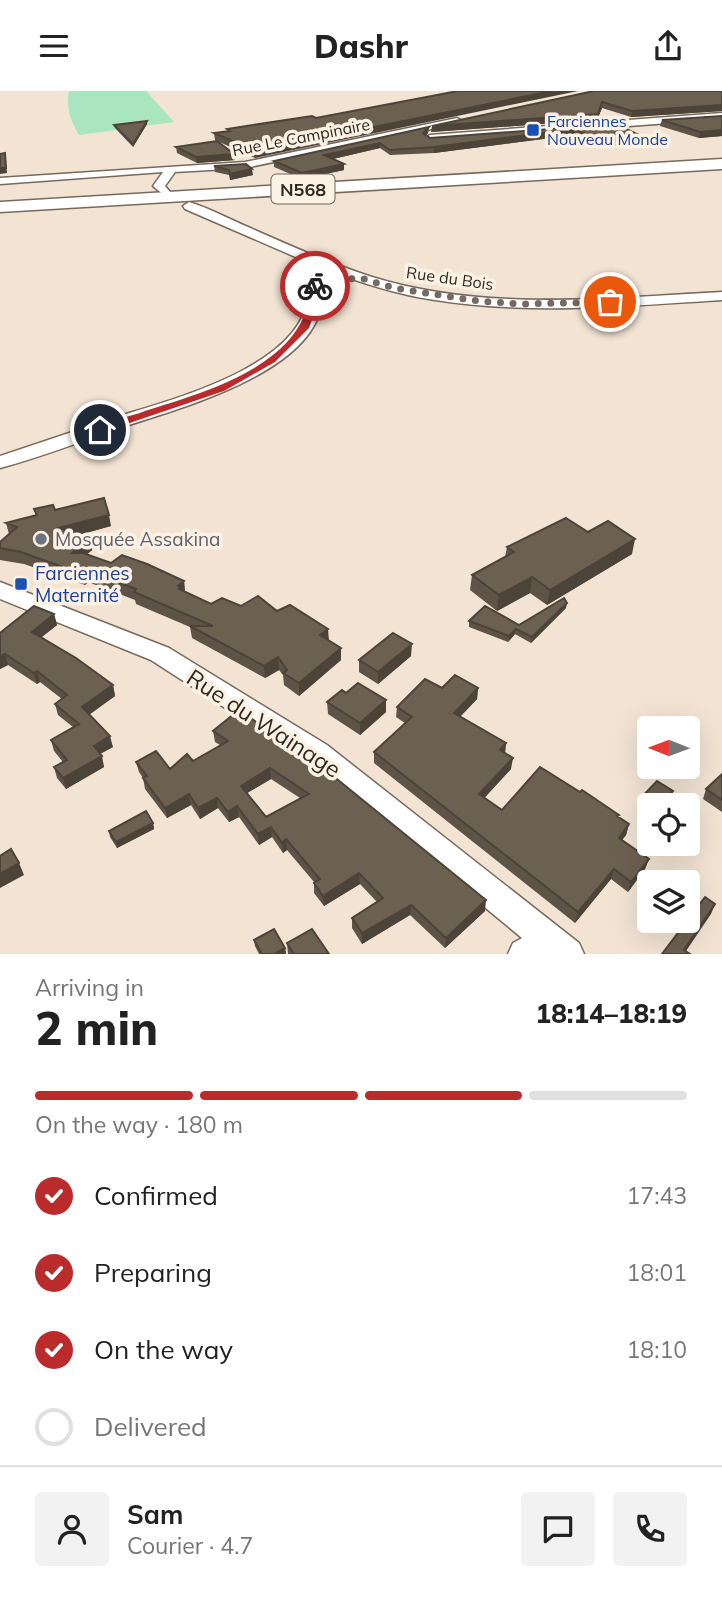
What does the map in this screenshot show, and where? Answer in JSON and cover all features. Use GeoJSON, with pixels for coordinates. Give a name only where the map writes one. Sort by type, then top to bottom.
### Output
{"type":"FeatureCollection","features":[{"type":"Feature","properties":{"kind":"highway"},"geometry":{"type":"LineString","coordinates":[[599,174],[722,166]]}},
{"type":"Feature","properties":{"kind":"highway"},"geometry":{"type":"LineString","coordinates":[[599,174],[722,179]]}},
{"type":"Feature","properties":{"kind":"highway","name":"N568"},"geometry":{"type":"LineString","coordinates":[[0,209],[599,174]]}},
{"type":"Feature","properties":{"kind":"street"},"geometry":{"type":"LineString","coordinates":[[380,137],[397,141],[531,129],[596,128],[722,116]]}},
{"type":"Feature","properties":{"kind":"street","name":"Rue Le Campinaire"},"geometry":{"type":"LineString","coordinates":[[0,181],[257,163],[466,119]]}},
{"type":"Feature","properties":{"kind":"street"},"geometry":{"type":"LineString","coordinates":[[165,193],[159,186],[171,169]]}},
{"type":"Feature","properties":{"kind":"street","name":"Rue du Bois"},"geometry":{"type":"LineString","coordinates":[[189,206],[361,278],[426,293],[520,304],[722,296]]}},
{"type":"Feature","properties":{"kind":"street"},"geometry":{"type":"LineString","coordinates":[[0,462],[220,389],[272,360],[305,328],[315,300],[315,286],[304,261],[305,256]]}},
{"type":"Feature","properties":{"kind":"street"},"geometry":{"type":"LineString","coordinates":[[315,286],[334,280],[361,278]]}},
{"type":"Feature","properties":{"kind":"street","name":"Rue du Wainage"},"geometry":{"type":"LineString","coordinates":[[0,590],[160,654],[306,746],[547,949]]}},
{"type":"Feature","properties":{"kind":"green space"},"geometry":{"type":"Polygon","coordinates":[[[69,91],[146,91],[174,122],[79,135],[70,114],[69,91]]]}},
{"type":"Feature","properties":{"kind":"building"},"geometry":{"type":"Polygon","coordinates":[[[458,91],[552,91],[255,151],[214,133],[312,116],[316,118],[458,91]]]}},
{"type":"Feature","properties":{"kind":"building"},"geometry":{"type":"Polygon","coordinates":[[[594,91],[722,91],[722,105],[632,111],[602,102],[598,114],[432,126],[594,91]]]}},
{"type":"Feature","properties":{"kind":"building"},"geometry":{"type":"Polygon","coordinates":[[[722,116],[722,130],[700,132],[662,120],[722,116]]]}},
{"type":"Feature","properties":{"kind":"building"},"geometry":{"type":"Polygon","coordinates":[[[147,121],[133,144],[114,125],[147,121]]]}},
{"type":"Feature","properties":{"kind":"building"},"geometry":{"type":"Polygon","coordinates":[[[616,124],[647,139],[600,141],[575,129],[434,147],[390,150],[380,143],[324,155],[344,164],[302,173],[274,161],[429,127],[423,133],[430,138],[616,124]]]}},
{"type":"Feature","properties":{"kind":"building"},"geometry":{"type":"Polygon","coordinates":[[[217,141],[234,154],[196,157],[176,147],[217,141]]]}},
{"type":"Feature","properties":{"kind":"building"},"geometry":{"type":"Polygon","coordinates":[[[5,153],[6,168],[0,168],[0,154],[5,153]]]}},
{"type":"Feature","properties":{"kind":"building"},"geometry":{"type":"Polygon","coordinates":[[[246,164],[252,169],[230,174],[229,170],[214,166],[246,164]]]}},
{"type":"Feature","properties":{"kind":"building"},"geometry":{"type":"Polygon","coordinates":[[[104,498],[109,515],[58,528],[89,538],[72,553],[83,553],[111,563],[122,555],[147,564],[184,581],[178,586],[181,588],[179,589],[211,604],[222,598],[241,606],[258,596],[277,611],[290,605],[328,629],[320,635],[341,648],[299,683],[283,673],[287,670],[278,657],[264,666],[190,626],[213,626],[134,592],[136,589],[86,570],[82,574],[21,552],[0,548],[0,542],[17,527],[6,523],[37,515],[34,509],[53,505],[55,510],[104,498]]]}},
{"type":"Feature","properties":{"kind":"building"},"geometry":{"type":"Polygon","coordinates":[[[566,518],[588,532],[608,521],[635,539],[550,590],[532,577],[499,595],[472,575],[514,552],[507,547],[566,518]]]}},
{"type":"Feature","properties":{"kind":"building"},"geometry":{"type":"Polygon","coordinates":[[[564,598],[567,603],[532,637],[516,629],[509,636],[469,621],[485,606],[519,625],[564,598]]]}},
{"type":"Feature","properties":{"kind":"building"},"geometry":{"type":"Polygon","coordinates":[[[34,606],[54,614],[32,632],[76,658],[113,685],[82,707],[110,736],[94,746],[102,756],[63,778],[54,767],[67,760],[51,740],[79,724],[55,704],[67,695],[37,671],[34,673],[5,654],[0,657],[0,633],[34,606]]]}},
{"type":"Feature","properties":{"kind":"building"},"geometry":{"type":"Polygon","coordinates":[[[393,633],[412,644],[378,672],[359,660],[393,633]]]}},
{"type":"Feature","properties":{"kind":"building"},"geometry":{"type":"Polygon","coordinates":[[[455,675],[478,688],[454,713],[506,743],[500,750],[513,758],[479,794],[502,810],[540,767],[580,792],[582,790],[629,824],[619,838],[637,851],[637,856],[649,859],[640,870],[637,870],[631,882],[614,869],[578,912],[374,752],[412,717],[397,707],[425,679],[442,688],[455,675]]]}},
{"type":"Feature","properties":{"kind":"building"},"geometry":{"type":"Polygon","coordinates":[[[358,683],[386,700],[360,723],[327,702],[342,690],[346,693],[358,683]]]}},
{"type":"Feature","properties":{"kind":"building"},"geometry":{"type":"Polygon","coordinates":[[[239,710],[327,771],[486,900],[446,938],[411,905],[362,933],[352,918],[383,898],[359,873],[323,896],[314,883],[320,879],[286,839],[282,843],[271,827],[258,834],[237,806],[228,812],[217,798],[198,808],[189,794],[165,808],[143,778],[147,776],[136,762],[156,751],[170,769],[187,754],[193,761],[228,741],[213,731],[239,710]],[[270,768],[241,786],[266,817],[309,794],[270,768]]]}},
{"type":"Feature","properties":{"kind":"building"},"geometry":{"type":"Polygon","coordinates":[[[722,774],[722,800],[706,789],[722,774]]]}},
{"type":"Feature","properties":{"kind":"building"},"geometry":{"type":"Polygon","coordinates":[[[657,781],[673,791],[671,793],[646,793],[657,781]]]}},
{"type":"Feature","properties":{"kind":"building"},"geometry":{"type":"Polygon","coordinates":[[[146,811],[153,823],[116,842],[109,831],[146,811]]]}},
{"type":"Feature","properties":{"kind":"building"},"geometry":{"type":"Polygon","coordinates":[[[11,849],[19,863],[0,874],[0,856],[11,849]]]}},
{"type":"Feature","properties":{"kind":"building"},"geometry":{"type":"Polygon","coordinates":[[[705,897],[715,904],[700,926],[700,904],[705,897]]]}},
{"type":"Feature","properties":{"kind":"building"},"geometry":{"type":"Polygon","coordinates":[[[274,929],[285,948],[274,954],[262,954],[254,940],[274,929]]]}},
{"type":"Feature","properties":{"kind":"building"},"geometry":{"type":"Polygon","coordinates":[[[312,929],[329,954],[294,954],[287,943],[312,929]]]}},
{"type":"Feature","properties":{"kind":"building"},"geometry":{"type":"Polygon","coordinates":[[[678,933],[695,933],[684,950],[690,954],[662,954],[678,933]]]}},
{"type":"Feature","properties":{"kind":"way so far"},"geometry":{"type":"LineString","coordinates":[[315,286],[334,280],[361,278],[394,288],[478,301],[520,304],[610,302]]}},
{"type":"Feature","properties":{"kind":"place","name":"Farciennes Nouveau Monde"},"geometry":{"type":"Point","coordinates":[533,130]}},
{"type":"Feature","properties":{"kind":"place","name":"Mosquée Assakina"},"geometry":{"type":"Point","coordinates":[41,539]}},
{"type":"Feature","properties":{"kind":"place","name":"Farciennes Maternité"},"geometry":{"type":"Point","coordinates":[21,584]}},
{"type":"Feature","properties":{"kind":"route"},"geometry":{"type":"LineString","coordinates":[[100,430],[220,389],[272,360],[305,328],[315,300],[315,286]]}}]}
